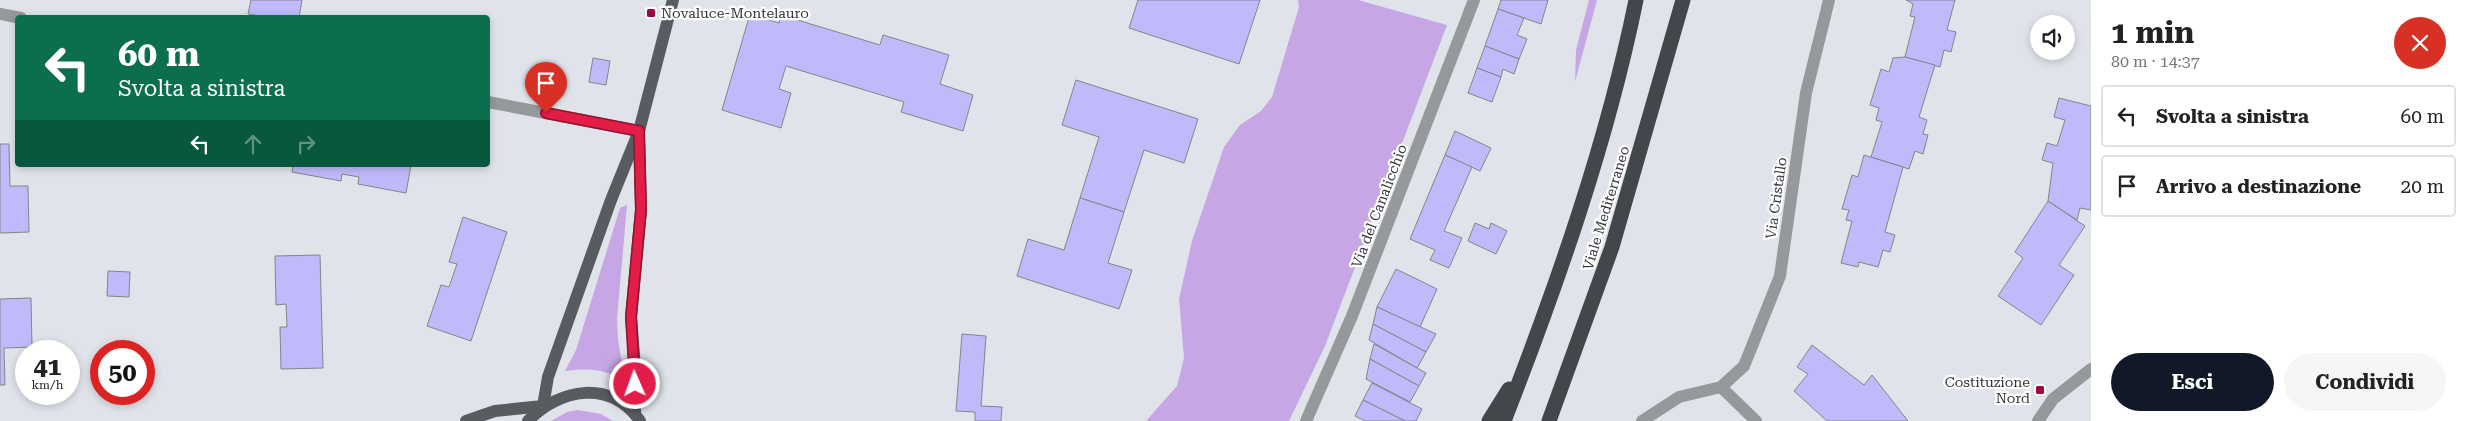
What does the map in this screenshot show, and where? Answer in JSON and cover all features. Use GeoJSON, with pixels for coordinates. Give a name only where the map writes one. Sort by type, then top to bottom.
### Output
{"type":"FeatureCollection","features":[{"type":"Feature","properties":{"kind":"highway","name":"Viale Mediterraneo"},"geometry":{"type":"LineString","coordinates":[[1504,421],[1530,355],[1596,160],[1624,59],[1636,0]]}},
{"type":"Feature","properties":{"kind":"highway","name":"Viale Mediterraneo"},"geometry":{"type":"LineString","coordinates":[[1549,421],[1612,247],[1683,0]]}},
{"type":"Feature","properties":{"kind":"highway"},"geometry":{"type":"LineString","coordinates":[[1489,421],[1530,355]]}},
{"type":"Feature","properties":{"kind":"main road"},"geometry":{"type":"LineString","coordinates":[[543,406],[548,377],[611,200],[639,131],[672,0]]}},
{"type":"Feature","properties":{"kind":"main road"},"geometry":{"type":"LineString","coordinates":[[637,417],[631,317],[641,210],[639,131]]}},
{"type":"Feature","properties":{"kind":"main road"},"geometry":{"type":"LineString","coordinates":[[528,421],[543,406],[561,396],[581,392],[601,394],[619,401],[637,417]]}},
{"type":"Feature","properties":{"kind":"main road"},"geometry":{"type":"LineString","coordinates":[[466,421],[495,411],[543,406]]}},
{"type":"Feature","properties":{"kind":"street","name":"Via del Canalicchio"},"geometry":{"type":"LineString","coordinates":[[1306,421],[1352,316],[1474,0]]}},
{"type":"Feature","properties":{"kind":"street","name":"Via Cristallo"},"geometry":{"type":"LineString","coordinates":[[1721,387],[1744,366],[1780,276],[1806,93],[1829,0]]}},
{"type":"Feature","properties":{"kind":"street"},"geometry":{"type":"LineString","coordinates":[[0,14],[15,17]]}},
{"type":"Feature","properties":{"kind":"street"},"geometry":{"type":"LineString","coordinates":[[490,102],[639,131]]}},
{"type":"Feature","properties":{"kind":"street"},"geometry":{"type":"LineString","coordinates":[[2038,421],[2053,399],[2091,369]]}},
{"type":"Feature","properties":{"kind":"street"},"geometry":{"type":"LineString","coordinates":[[1642,421],[1679,397],[1721,387],[1756,421]]}},
{"type":"Feature","properties":{"kind":"shaded area"},"geometry":{"type":"Polygon","coordinates":[[[1298,0],[1358,0],[1447,25],[1325,346],[1289,421],[1146,421],[1177,386],[1184,358],[1179,299],[1192,241],[1224,147],[1240,125],[1261,111],[1272,97],[1299,7],[1298,0]]]}},
{"type":"Feature","properties":{"kind":"shaded area"},"geometry":{"type":"Polygon","coordinates":[[[1589,0],[1597,0],[1575,82],[1576,50],[1589,0]]]}},
{"type":"Feature","properties":{"kind":"shaded area"},"geometry":{"type":"Polygon","coordinates":[[[627,205],[617,319],[624,376],[621,378],[593,370],[565,371],[576,350],[620,208],[627,205]]]}},
{"type":"Feature","properties":{"kind":"shaded area"},"geometry":{"type":"Polygon","coordinates":[[[578,410],[601,414],[613,421],[551,421],[567,412],[578,410]]]}},
{"type":"Feature","properties":{"kind":"building"},"geometry":{"type":"Polygon","coordinates":[[[251,0],[302,0],[300,15],[248,14],[251,0]]]}},
{"type":"Feature","properties":{"kind":"building"},"geometry":{"type":"Polygon","coordinates":[[[1138,0],[1260,0],[1239,64],[1129,28],[1138,0]]]}},
{"type":"Feature","properties":{"kind":"building"},"geometry":{"type":"Polygon","coordinates":[[[1501,0],[1548,0],[1541,24],[1498,9],[1501,0]]]}},
{"type":"Feature","properties":{"kind":"building"},"geometry":{"type":"Polygon","coordinates":[[[1906,0],[1955,0],[1947,30],[1956,32],[1951,52],[1944,50],[1940,67],[1905,57],[1915,17],[1910,16],[1913,4],[1906,0]]]}},
{"type":"Feature","properties":{"kind":"building"},"geometry":{"type":"Polygon","coordinates":[[[1498,9],[1524,18],[1517,35],[1527,39],[1519,59],[1485,46],[1498,9]]]}},
{"type":"Feature","properties":{"kind":"building"},"geometry":{"type":"Polygon","coordinates":[[[750,14],[779,23],[781,15],[880,45],[883,35],[949,55],[940,84],[973,95],[963,131],[901,112],[904,102],[786,66],[779,89],[791,93],[781,128],[722,110],[750,14]]]}},
{"type":"Feature","properties":{"kind":"building"},"geometry":{"type":"Polygon","coordinates":[[[1485,46],[1519,59],[1514,74],[1503,69],[1501,77],[1477,68],[1485,46]]]}},
{"type":"Feature","properties":{"kind":"building"},"geometry":{"type":"Polygon","coordinates":[[[1905,57],[1935,65],[1919,117],[1927,120],[1923,134],[1928,135],[1923,154],[1915,151],[1909,169],[1871,157],[1882,122],[1876,120],[1879,108],[1870,105],[1881,69],[1889,72],[1893,58],[1905,57]]]}},
{"type":"Feature","properties":{"kind":"building"},"geometry":{"type":"Polygon","coordinates":[[[593,58],[610,61],[606,85],[589,82],[593,58]]]}},
{"type":"Feature","properties":{"kind":"building"},"geometry":{"type":"Polygon","coordinates":[[[1477,68],[1501,77],[1492,102],[1468,93],[1477,68]]]}},
{"type":"Feature","properties":{"kind":"building"},"geometry":{"type":"Polygon","coordinates":[[[1076,80],[1198,119],[1184,163],[1144,150],[1124,212],[1080,198],[1099,137],[1062,125],[1076,80]]]}},
{"type":"Feature","properties":{"kind":"building"},"geometry":{"type":"Polygon","coordinates":[[[2059,98],[2091,106],[2091,210],[2080,208],[2077,220],[2048,201],[2053,163],[2042,160],[2047,143],[2057,146],[2065,120],[2054,117],[2059,98]]]}},
{"type":"Feature","properties":{"kind":"building"},"geometry":{"type":"Polygon","coordinates":[[[1455,131],[1491,148],[1480,171],[1445,155],[1455,131]]]}},
{"type":"Feature","properties":{"kind":"building"},"geometry":{"type":"Polygon","coordinates":[[[0,144],[9,144],[10,186],[28,186],[29,232],[0,233],[0,144]]]}},
{"type":"Feature","properties":{"kind":"building"},"geometry":{"type":"Polygon","coordinates":[[[1445,155],[1472,167],[1444,231],[1462,238],[1449,268],[1430,260],[1435,250],[1410,239],[1445,155]]]}},
{"type":"Feature","properties":{"kind":"building"},"geometry":{"type":"Polygon","coordinates":[[[1864,155],[1903,167],[1885,232],[1895,235],[1890,252],[1883,250],[1878,267],[1859,262],[1858,267],[1841,263],[1852,221],[1846,220],[1849,210],[1842,209],[1852,175],[1858,177],[1864,155]]]}},
{"type":"Feature","properties":{"kind":"building"},"geometry":{"type":"Polygon","coordinates":[[[293,167],[411,167],[406,193],[358,184],[359,177],[342,174],[341,181],[292,172],[293,167]]]}},
{"type":"Feature","properties":{"kind":"building"},"geometry":{"type":"Polygon","coordinates":[[[1080,198],[1124,212],[1108,263],[1132,270],[1119,309],[1017,276],[1028,239],[1064,250],[1080,198]]]}},
{"type":"Feature","properties":{"kind":"building"},"geometry":{"type":"Polygon","coordinates":[[[2048,201],[2085,226],[2059,265],[2074,275],[2041,325],[1998,296],[2023,258],[2015,252],[2048,201]]]}},
{"type":"Feature","properties":{"kind":"building"},"geometry":{"type":"Polygon","coordinates":[[[463,217],[507,232],[471,341],[427,326],[441,285],[449,287],[457,264],[449,262],[463,217]]]}},
{"type":"Feature","properties":{"kind":"building"},"geometry":{"type":"Polygon","coordinates":[[[1475,223],[1489,229],[1491,223],[1507,231],[1496,254],[1468,241],[1475,223]]]}},
{"type":"Feature","properties":{"kind":"building"},"geometry":{"type":"Polygon","coordinates":[[[320,255],[323,368],[281,369],[280,327],[287,327],[286,304],[276,305],[275,256],[320,255]]]}},
{"type":"Feature","properties":{"kind":"building"},"geometry":{"type":"Polygon","coordinates":[[[1396,269],[1437,289],[1420,327],[1377,307],[1396,269]]]}},
{"type":"Feature","properties":{"kind":"building"},"geometry":{"type":"Polygon","coordinates":[[[108,271],[130,272],[129,297],[107,296],[108,271]]]}},
{"type":"Feature","properties":{"kind":"building"},"geometry":{"type":"Polygon","coordinates":[[[31,298],[32,340],[15,340],[15,348],[4,348],[5,385],[0,385],[0,299],[31,298]]]}},
{"type":"Feature","properties":{"kind":"building"},"geometry":{"type":"Polygon","coordinates":[[[1377,307],[1436,334],[1426,352],[1373,324],[1377,307]]]}},
{"type":"Feature","properties":{"kind":"building"},"geometry":{"type":"Polygon","coordinates":[[[1373,324],[1426,352],[1417,368],[1369,340],[1373,324]]]}},
{"type":"Feature","properties":{"kind":"building"},"geometry":{"type":"Polygon","coordinates":[[[962,334],[986,336],[981,406],[1002,407],[1001,421],[975,421],[975,412],[956,411],[962,334]]]}},
{"type":"Feature","properties":{"kind":"building"},"geometry":{"type":"Polygon","coordinates":[[[1374,344],[1426,373],[1419,386],[1370,359],[1374,344]]]}},
{"type":"Feature","properties":{"kind":"building"},"geometry":{"type":"Polygon","coordinates":[[[1812,345],[1864,385],[1872,375],[1908,421],[1827,421],[1794,391],[1808,374],[1797,367],[1812,345]]]}},
{"type":"Feature","properties":{"kind":"building"},"geometry":{"type":"Polygon","coordinates":[[[1370,359],[1419,386],[1410,402],[1366,379],[1370,359]]]}},
{"type":"Feature","properties":{"kind":"building"},"geometry":{"type":"Polygon","coordinates":[[[1372,383],[1422,409],[1416,421],[1405,421],[1363,400],[1372,383]]]}},
{"type":"Feature","properties":{"kind":"building"},"geometry":{"type":"Polygon","coordinates":[[[1363,400],[1405,421],[1365,421],[1355,416],[1363,400]]]}},
{"type":"Feature","properties":{"kind":"place","name":"Novaluce-Montelauro"},"geometry":{"type":"Point","coordinates":[651,13]}},
{"type":"Feature","properties":{"kind":"place","name":"Costituzione Nord"},"geometry":{"type":"Point","coordinates":[2040,390]}},
{"type":"Feature","properties":{"kind":"route"},"geometry":{"type":"LineString","coordinates":[[546,113],[639,131],[641,210],[631,317],[635,384]]}}]}
